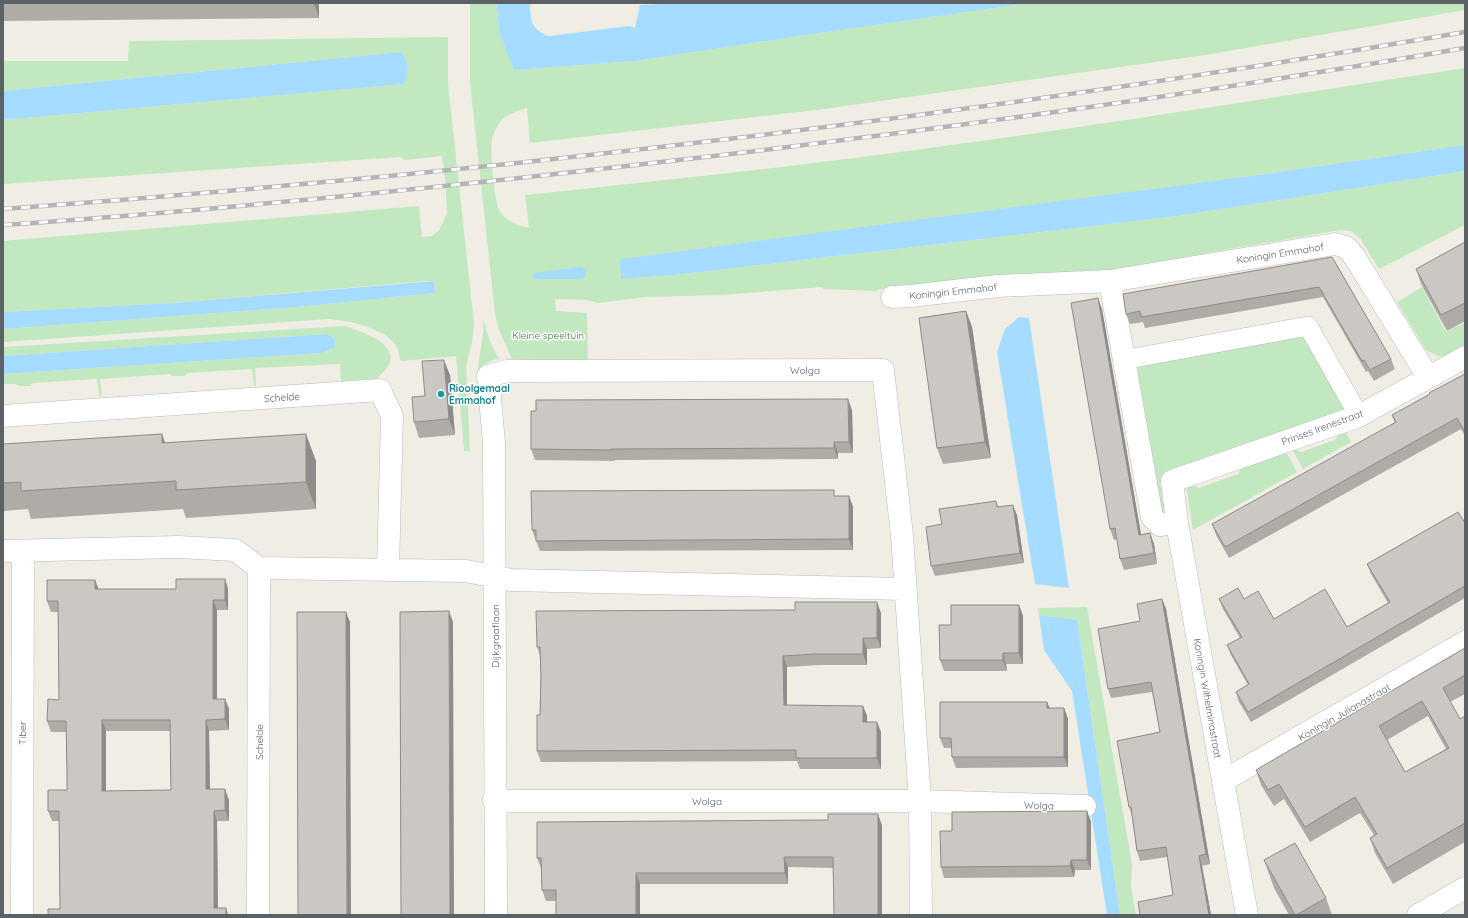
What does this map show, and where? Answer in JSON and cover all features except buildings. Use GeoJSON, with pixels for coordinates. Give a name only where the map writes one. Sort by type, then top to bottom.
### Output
{"type":"FeatureCollection","features":[{"type":"Feature","properties":{"kind":"street","name":"Koningin Emmahof"},"geometry":{"type":"LineString","coordinates":[[892,297],[998,286],[1110,281],[1335,244],[1346,248],[1354,256],[1428,377]]}},
{"type":"Feature","properties":{"kind":"street"},"geometry":{"type":"LineString","coordinates":[[1110,281],[1152,517],[1160,525],[1177,523]]}},
{"type":"Feature","properties":{"kind":"street"},"geometry":{"type":"LineString","coordinates":[[1123,360],[1308,326],[1358,416]]}},
{"type":"Feature","properties":{"kind":"street","name":"Prinses Irenestraat"},"geometry":{"type":"LineString","coordinates":[[1172,481],[1358,416],[1465,357]]}},
{"type":"Feature","properties":{"kind":"street","name":"Wolga"},"geometry":{"type":"LineString","coordinates":[[507,372],[883,370],[902,535],[920,800],[921,915]]}},
{"type":"Feature","properties":{"kind":"street","name":"Dijkgraaflaan"},"geometry":{"type":"LineString","coordinates":[[496,915],[494,800],[494,443],[488,376],[507,372]]}},
{"type":"Feature","properties":{"kind":"street","name":"Schelde"},"geometry":{"type":"LineString","coordinates":[[3,416],[380,390],[392,416],[388,569]]}},
{"type":"Feature","properties":{"kind":"street","name":"Koningin Wilhelminastraat"},"geometry":{"type":"LineString","coordinates":[[1172,481],[1177,523],[1247,915]]}},
{"type":"Feature","properties":{"kind":"street"},"geometry":{"type":"LineString","coordinates":[[13,551],[178,547],[235,550],[259,568],[388,569],[466,572],[511,580],[905,589]]}},
{"type":"Feature","properties":{"kind":"street","name":"Tiber"},"geometry":{"type":"LineString","coordinates":[[13,551],[22,915]]}},
{"type":"Feature","properties":{"kind":"street","name":"Schelde"},"geometry":{"type":"LineString","coordinates":[[258,915],[259,568]]}},
{"type":"Feature","properties":{"kind":"street","name":"Koningin Julianastraat"},"geometry":{"type":"LineString","coordinates":[[1223,781],[1465,642]]}},
{"type":"Feature","properties":{"kind":"street","name":"Wolga"},"geometry":{"type":"LineString","coordinates":[[494,800],[920,800],[1085,806]]}},
{"type":"Feature","properties":{"kind":"street"},"geometry":{"type":"LineString","coordinates":[[1418,915],[1465,888]]}},
{"type":"Feature","properties":{"kind":"green space","name":"Kleine speeltuin"},"geometry":{"type":"Polygon","coordinates":[[[470,3],[496,3],[500,36],[514,70],[636,61],[1030,3],[1465,3],[1465,10],[1205,55],[817,110],[530,143],[527,108],[512,113],[500,122],[492,139],[492,163],[497,204],[501,214],[516,224],[529,228],[525,195],[738,172],[898,152],[1144,117],[1465,68],[1465,145],[1258,175],[621,259],[621,279],[674,275],[1177,216],[1465,171],[1465,225],[1379,269],[1360,238],[1351,231],[1340,230],[1081,275],[976,278],[885,288],[875,291],[823,289],[822,287],[722,295],[646,297],[598,303],[586,300],[555,299],[556,311],[587,313],[588,360],[512,359],[499,330],[495,314],[470,82],[470,3]],[[586,269],[533,279],[582,279],[586,277],[586,269]]]}},
{"type":"Feature","properties":{"kind":"green space"},"geometry":{"type":"Polygon","coordinates":[[[448,37],[448,84],[474,323],[472,342],[466,366],[470,451],[464,451],[456,356],[401,361],[397,348],[390,339],[375,330],[356,323],[329,319],[3,342],[3,329],[297,307],[435,293],[434,281],[426,281],[173,303],[3,312],[3,241],[419,206],[422,237],[432,236],[439,230],[447,214],[442,156],[405,160],[400,157],[3,184],[3,120],[404,84],[406,67],[402,52],[3,91],[3,61],[128,61],[129,41],[448,37]]]}},
{"type":"Feature","properties":{"kind":"green space"},"geometry":{"type":"Polygon","coordinates":[[[1422,287],[1446,332],[1465,322],[1465,347],[1449,356],[1438,356],[1426,350],[1397,302],[1422,287]]]}},
{"type":"Feature","properties":{"kind":"green space"},"geometry":{"type":"Polygon","coordinates":[[[483,318],[489,339],[499,359],[492,360],[482,368],[478,374],[483,332],[483,318]]]}},
{"type":"Feature","properties":{"kind":"green space"},"geometry":{"type":"Polygon","coordinates":[[[345,326],[375,338],[387,349],[390,355],[390,362],[377,379],[341,381],[340,364],[255,368],[256,386],[254,386],[252,369],[187,373],[184,376],[172,376],[170,374],[100,379],[102,396],[99,396],[97,379],[33,383],[30,386],[3,384],[3,374],[321,353],[327,334],[3,356],[3,347],[345,326]]]}},
{"type":"Feature","properties":{"kind":"green space"},"geometry":{"type":"Polygon","coordinates":[[[1307,330],[1350,407],[1165,473],[1160,482],[1165,513],[1164,517],[1160,517],[1129,362],[1307,330]]]}},
{"type":"Feature","properties":{"kind":"green space"},"geometry":{"type":"Polygon","coordinates":[[[1344,429],[1351,442],[1303,469],[1291,447],[1301,452],[1335,440],[1340,430],[1344,429]]]}},
{"type":"Feature","properties":{"kind":"green space"},"geometry":{"type":"Polygon","coordinates":[[[1285,450],[1297,472],[1193,530],[1186,485],[1190,483],[1199,488],[1238,474],[1242,465],[1285,450]]]}},
{"type":"Feature","properties":{"kind":"green space"},"geometry":{"type":"Polygon","coordinates":[[[1087,607],[1132,864],[1131,887],[1136,915],[1120,915],[1077,620],[1039,615],[1038,608],[1087,607]]]}},
{"type":"Feature","properties":{"kind":"water"},"geometry":{"type":"Polygon","coordinates":[[[496,3],[530,3],[531,20],[533,24],[538,30],[549,36],[629,26],[635,28],[640,5],[683,3],[1030,3],[636,61],[514,70],[500,36],[496,3]]]}},
{"type":"Feature","properties":{"kind":"water"},"geometry":{"type":"Polygon","coordinates":[[[402,52],[406,60],[407,68],[407,75],[404,84],[3,120],[3,91],[402,52]]]}},
{"type":"Feature","properties":{"kind":"water"},"geometry":{"type":"Polygon","coordinates":[[[1465,145],[1465,171],[1177,216],[674,275],[621,279],[620,259],[1258,175],[1465,145]]]}},
{"type":"Feature","properties":{"kind":"water"},"geometry":{"type":"Polygon","coordinates":[[[580,267],[586,269],[586,277],[582,279],[535,279],[531,277],[535,273],[580,267]]]}},
{"type":"Feature","properties":{"kind":"water"},"geometry":{"type":"Polygon","coordinates":[[[434,281],[435,293],[297,307],[3,329],[3,312],[173,303],[434,281]]]}},
{"type":"Feature","properties":{"kind":"water"},"geometry":{"type":"Polygon","coordinates":[[[1019,317],[1029,318],[1069,588],[1035,584],[997,352],[1005,329],[1019,317]]]}},
{"type":"Feature","properties":{"kind":"water"},"geometry":{"type":"Polygon","coordinates":[[[327,334],[335,339],[335,347],[321,353],[3,374],[3,356],[327,334]]]}},
{"type":"Feature","properties":{"kind":"water"},"geometry":{"type":"Polygon","coordinates":[[[1039,615],[1077,620],[1120,915],[1107,915],[1072,691],[1044,650],[1039,615]]]}},
{"type":"Feature","properties":{"kind":"railway"},"geometry":{"type":"LineString","coordinates":[[3,209],[370,178],[736,138],[1101,90],[1465,32]]}},
{"type":"Feature","properties":{"kind":"railway"},"geometry":{"type":"LineString","coordinates":[[3,225],[176,212],[350,196],[696,158],[985,122],[1273,80],[1465,48]]}},
{"type":"Feature","properties":{"kind":"place","name":"Rioolgemaal Emmahof"},"geometry":{"type":"Point","coordinates":[441,394]}}]}
